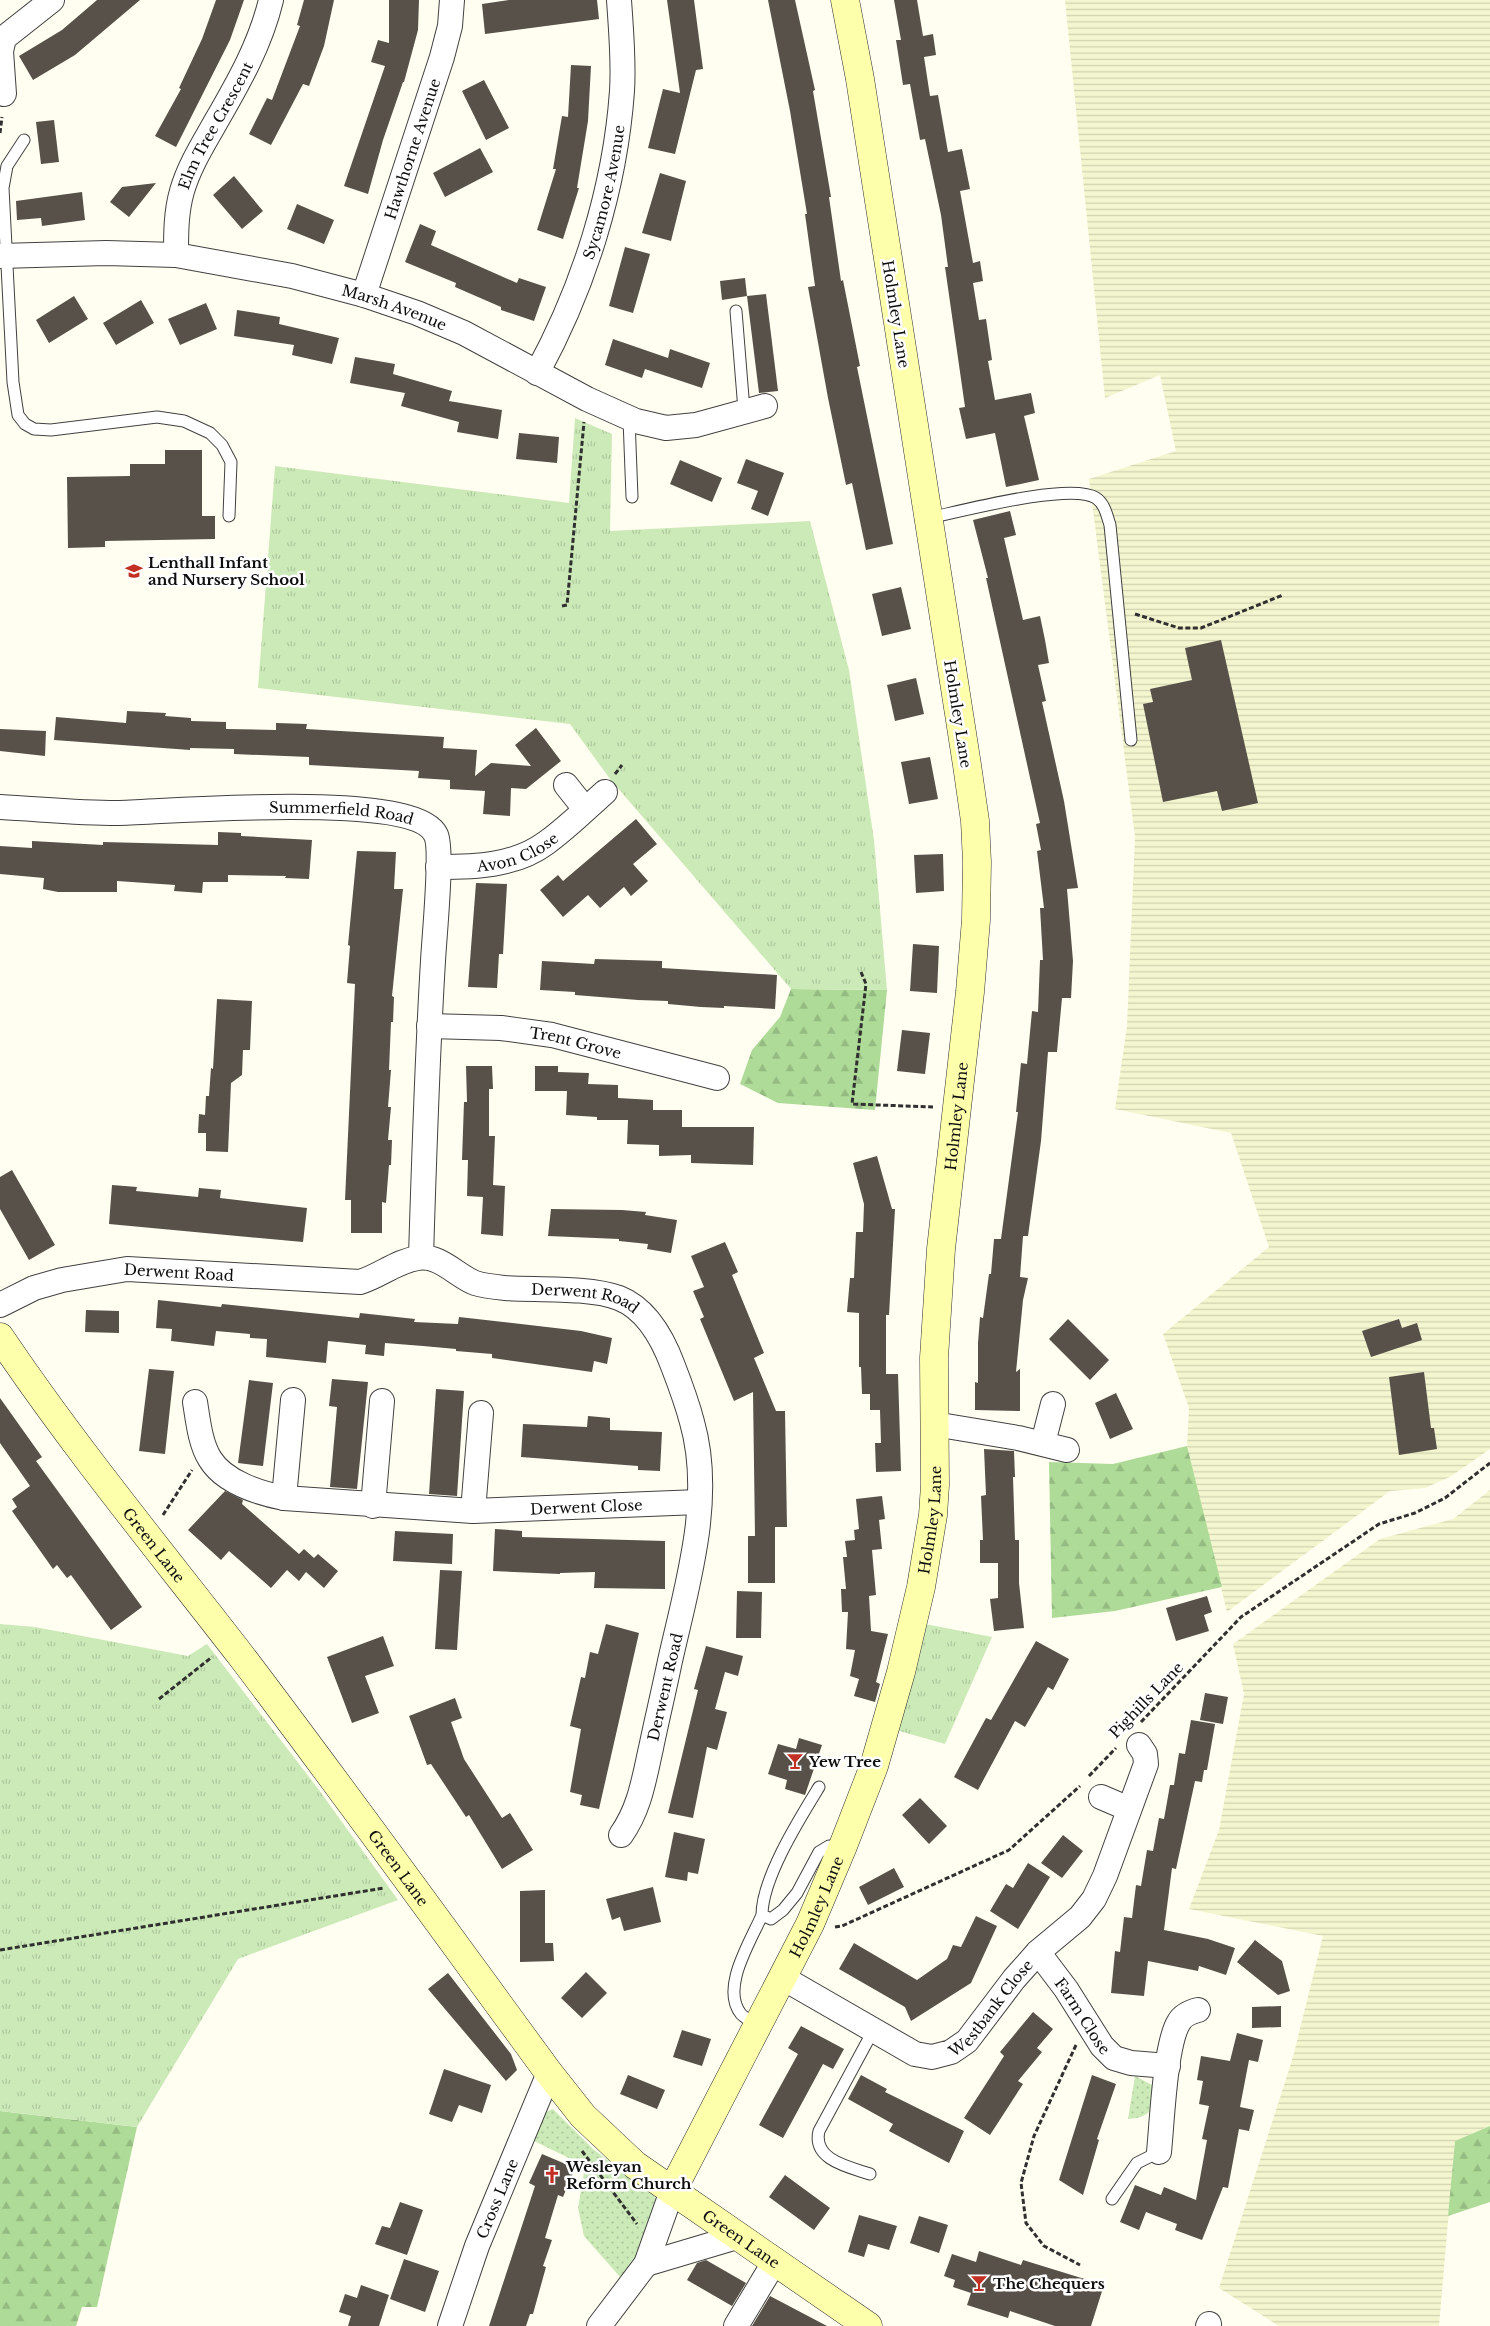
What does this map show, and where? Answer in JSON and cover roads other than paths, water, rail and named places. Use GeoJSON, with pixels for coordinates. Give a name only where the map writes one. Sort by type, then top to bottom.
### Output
{"type":"FeatureCollection","features":[{"type":"Feature","properties":{"kind":"main road","name":"Holmley Lane"},"geometry":{"type":"LineString","coordinates":[[672,2191],[810,1924],[874,1766],[901,1672],[920,1587],[933,1515],[934,1358],[941,1249],[970,992],[976,920],[977,862],[967,765],[863,98],[845,0]]}},
{"type":"Feature","properties":{"kind":"main road","name":"Green Lane"},"geometry":{"type":"LineString","coordinates":[[0,1337],[36,1390],[147,1539],[231,1643],[323,1764],[548,2073],[604,2138],[635,2165],[868,2326]]}},
{"type":"Feature","properties":{"kind":"street"},"geometry":{"type":"LineString","coordinates":[[4,94],[1,51],[4,38],[52,0]]}},
{"type":"Feature","properties":{"kind":"street","name":"Elm Tree Crescent"},"geometry":{"type":"LineString","coordinates":[[176,255],[176,216],[182,190],[191,166],[249,63],[265,22],[271,0]]}},
{"type":"Feature","properties":{"kind":"street","name":"Hawthorne Avenue"},"geometry":{"type":"LineString","coordinates":[[364,295],[442,57],[450,26],[452,0]]}},
{"type":"Feature","properties":{"kind":"street","name":"Sycamore Avenue"},"geometry":{"type":"LineString","coordinates":[[537,373],[550,350],[574,295],[607,191],[622,90],[619,0]]}},
{"type":"Feature","properties":{"kind":"street","name":"Marsh Avenue"},"geometry":{"type":"LineString","coordinates":[[2,256],[106,253],[176,255],[292,276],[364,295],[417,313],[464,333],[587,399],[630,419],[666,428],[696,425],[754,408]]}},
{"type":"Feature","properties":{"kind":"street"},"geometry":{"type":"LineString","coordinates":[[566,784],[585,809]]}},
{"type":"Feature","properties":{"kind":"street","name":"Avon Close"},"geometry":{"type":"LineString","coordinates":[[438,867],[479,866],[503,862],[524,855],[545,844],[605,792]]}},
{"type":"Feature","properties":{"kind":"street","name":"Summerfield Road"},"geometry":{"type":"LineString","coordinates":[[0,807],[117,812],[312,806],[372,811],[419,820],[429,827],[436,836],[438,867],[429,1026],[421,1257]]}},
{"type":"Feature","properties":{"kind":"street","name":"Trent Grove"},"geometry":{"type":"LineString","coordinates":[[429,1026],[501,1028],[552,1035],[718,1078]]}},
{"type":"Feature","properties":{"kind":"street","name":"Derwent Road"},"geometry":{"type":"LineString","coordinates":[[0,1305],[34,1288],[62,1280],[127,1269],[360,1282],[373,1278],[405,1260],[421,1257],[436,1260],[476,1283],[497,1288],[589,1293],[618,1298],[634,1306],[655,1329],[666,1348],[693,1423],[699,1460],[699,1502],[694,1549],[683,1604],[638,1805],[620,1835]]}},
{"type":"Feature","properties":{"kind":"street"},"geometry":{"type":"LineString","coordinates":[[284,1498],[293,1400]]}},
{"type":"Feature","properties":{"kind":"street"},"geometry":{"type":"LineString","coordinates":[[373,1506],[382,1401]]}},
{"type":"Feature","properties":{"kind":"street","name":"Derwent Close"},"geometry":{"type":"LineString","coordinates":[[195,1402],[202,1439],[210,1458],[220,1470],[243,1485],[264,1494],[284,1498],[373,1506],[473,1511],[699,1502]]}},
{"type":"Feature","properties":{"kind":"street"},"geometry":{"type":"LineString","coordinates":[[1043,1443],[1053,1404]]}},
{"type":"Feature","properties":{"kind":"street"},"geometry":{"type":"LineString","coordinates":[[473,1511],[481,1413]]}},
{"type":"Feature","properties":{"kind":"street"},"geometry":{"type":"LineString","coordinates":[[934,1424],[1043,1443],[1067,1450]]}},
{"type":"Feature","properties":{"kind":"street","name":"Westbank Close"},"geometry":{"type":"LineString","coordinates":[[783,1978],[916,2054],[932,2057],[951,2052],[967,2040],[1008,1986],[1038,1952],[1080,1917],[1094,1899],[1105,1876],[1146,1764],[1144,1754],[1133,1737]]}},
{"type":"Feature","properties":{"kind":"street"},"geometry":{"type":"LineString","coordinates":[[1101,1797],[1129,1809]]}},
{"type":"Feature","properties":{"kind":"street","name":"Farm Close"},"geometry":{"type":"LineString","coordinates":[[1038,1952],[1066,1989],[1102,2046],[1114,2058],[1131,2063],[1168,2066]]}},
{"type":"Feature","properties":{"kind":"street"},"geometry":{"type":"LineString","coordinates":[[1159,2152],[1168,2066],[1175,2029],[1180,2020],[1189,2012],[1198,2010]]}},
{"type":"Feature","properties":{"kind":"street","name":"Cross Lane"},"geometry":{"type":"LineString","coordinates":[[450,2326],[477,2246],[548,2073]]}},
{"type":"Feature","properties":{"kind":"street"},"geometry":{"type":"LineString","coordinates":[[599,2326],[650,2255],[672,2191]]}},
{"type":"Feature","properties":{"kind":"street"},"geometry":{"type":"LineString","coordinates":[[650,2255],[740,2236]]}},
{"type":"Feature","properties":{"kind":"street"},"geometry":{"type":"LineString","coordinates":[[736,2326],[775,2261]]}},
{"type":"Feature","properties":{"kind":"lane"},"geometry":{"type":"LineString","coordinates":[[24,140],[7,166],[3,188],[2,256],[13,382],[18,415],[24,424],[34,429],[51,430],[157,418],[184,421],[210,433],[222,445],[231,462],[229,516]]}},
{"type":"Feature","properties":{"kind":"lane"},"geometry":{"type":"LineString","coordinates":[[736,311],[754,408]]}},
{"type":"Feature","properties":{"kind":"lane"},"geometry":{"type":"LineString","coordinates":[[630,419],[632,498]]}},
{"type":"Feature","properties":{"kind":"lane"},"geometry":{"type":"LineString","coordinates":[[927,518],[1054,494],[1084,493],[1097,499],[1104,505],[1110,525],[1130,740]]}},
{"type":"Feature","properties":{"kind":"lane"},"geometry":{"type":"LineString","coordinates":[[757,2026],[741,2014],[732,1997],[733,1982],[762,1915],[762,1903],[786,1843],[819,1787]]}},
{"type":"Feature","properties":{"kind":"lane"},"geometry":{"type":"LineString","coordinates":[[762,1915],[771,1919],[784,1910],[797,1892],[820,1852],[829,1846],[842,1846]]}},
{"type":"Feature","properties":{"kind":"lane"},"geometry":{"type":"LineString","coordinates":[[870,2174],[839,2163],[822,2154],[816,2141],[818,2132],[873,2031]]}},
{"type":"Feature","properties":{"kind":"lane"},"geometry":{"type":"LineString","coordinates":[[1112,2199],[1137,2163],[1159,2152]]}},
{"type":"Feature","properties":{"kind":"place","name":"Lenthall Infant and Nursery School"},"geometry":{"type":"Point","coordinates":[134,571]}},
{"type":"Feature","properties":{"kind":"place","name":"Yew Tree"},"geometry":{"type":"Point","coordinates":[795,1761]}},
{"type":"Feature","properties":{"kind":"place","name":"Wesleyan Reform Church"},"geometry":{"type":"Point","coordinates":[552,2175]}},
{"type":"Feature","properties":{"kind":"place","name":"The Chequers"},"geometry":{"type":"Point","coordinates":[979,2283]}}]}
